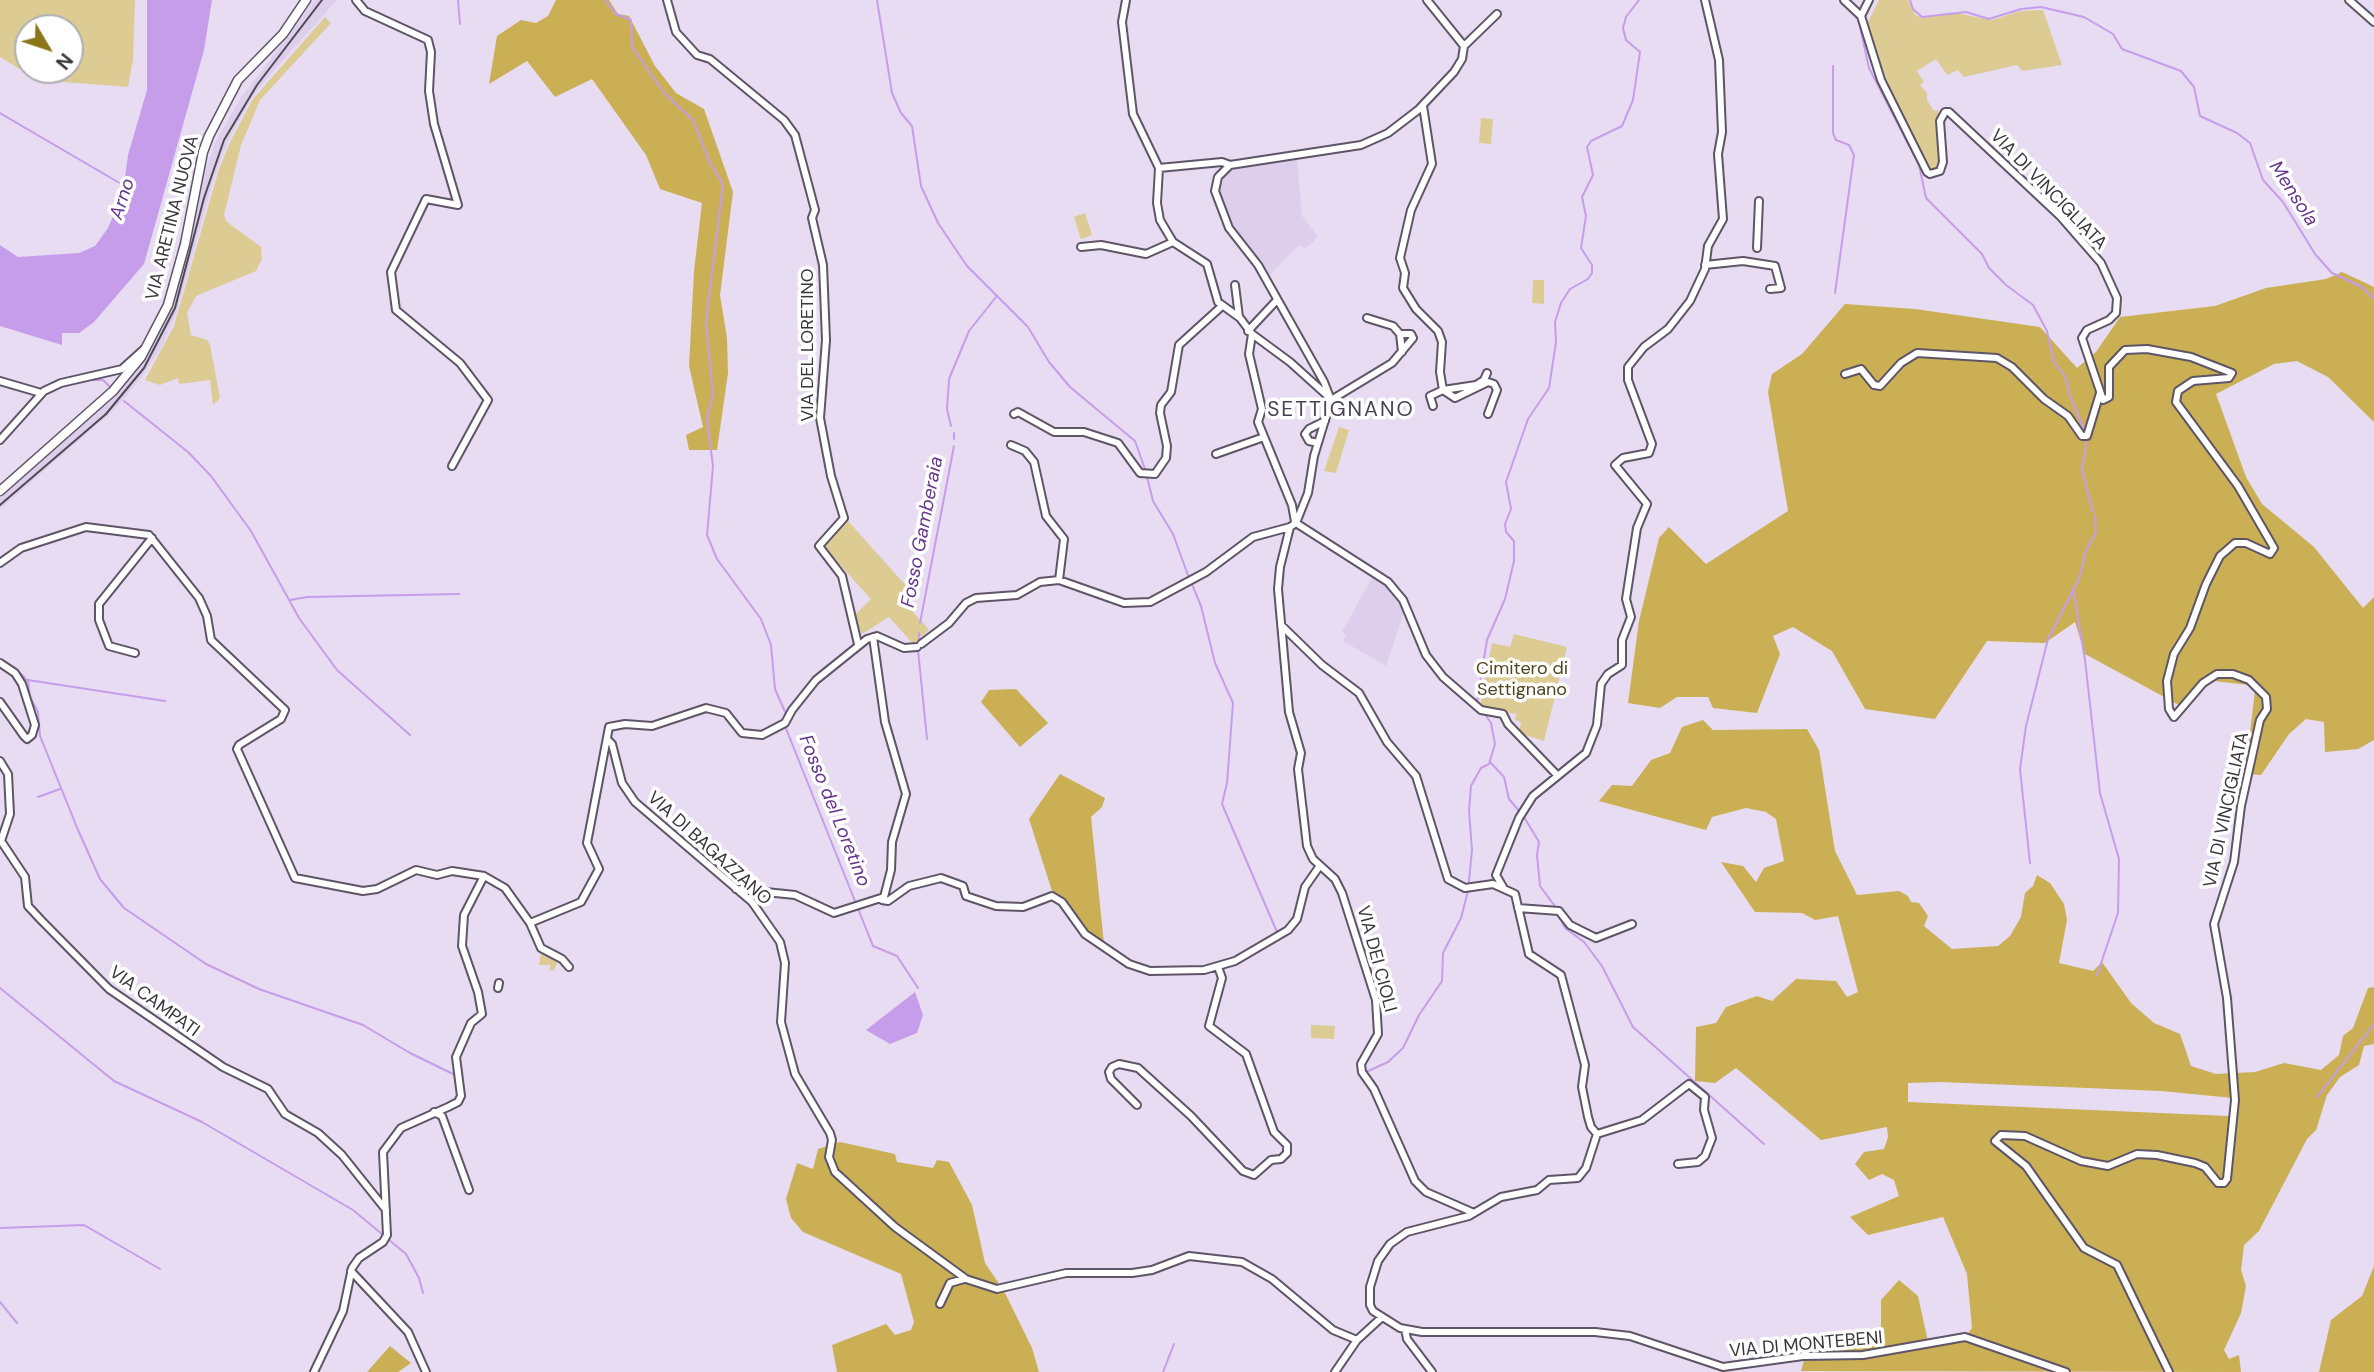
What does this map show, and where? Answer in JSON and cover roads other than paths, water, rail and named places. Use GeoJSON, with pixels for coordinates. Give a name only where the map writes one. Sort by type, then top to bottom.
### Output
{"type":"FeatureCollection","features":[{"type":"Feature","properties":{"kind":"main road","name":"VIA ARETINA NUOVA"},"geometry":{"type":"LineString","coordinates":[[0,491],[121,383],[149,343],[163,317],[178,272],[201,158],[209,136],[238,80],[283,34],[308,0]]}},
{"type":"Feature","properties":{"kind":"street"},"geometry":{"type":"LineString","coordinates":[[356,0],[365,11],[428,40],[431,52],[429,91],[434,124],[458,205],[426,198],[391,272],[396,310],[460,363],[488,400],[452,466]]}},
{"type":"Feature","properties":{"kind":"street","name":"VIA DEL LORETINO"},"geometry":{"type":"LineString","coordinates":[[667,0],[676,32],[697,55],[710,59],[783,120],[795,135],[815,210],[812,218],[823,265],[826,340],[820,418],[834,490],[844,518],[819,546],[842,576],[858,644]]}},
{"type":"Feature","properties":{"kind":"street"},"geometry":{"type":"LineString","coordinates":[[1126,0],[1122,22],[1133,114],[1159,168],[1158,211],[1173,242],[1205,261],[1217,299],[1222,306],[1238,317],[1250,333],[1331,400]]}},
{"type":"Feature","properties":{"kind":"street"},"geometry":{"type":"LineString","coordinates":[[1427,0],[1464,46]]}},
{"type":"Feature","properties":{"kind":"street"},"geometry":{"type":"LineString","coordinates":[[1503,887],[1496,875],[1519,818],[1533,796],[1586,753],[1597,725],[1601,684],[1608,674],[1621,668],[1622,640],[1630,624],[1626,599],[1637,528],[1647,504],[1615,465],[1623,458],[1649,453],[1652,444],[1628,380],[1628,367],[1644,347],[1668,329],[1690,301],[1705,265],[1708,246],[1723,219],[1718,154],[1722,132],[1719,60],[1705,0]]}},
{"type":"Feature","properties":{"kind":"street","name":"VIA DI VINCIGLIATA"},"geometry":{"type":"LineString","coordinates":[[1844,0],[1861,16],[1881,80],[1927,172],[1930,174],[1940,171],[1944,162],[1940,121],[1945,112],[1949,112],[2060,216],[2105,270],[2117,298],[2116,313],[2109,320],[2087,330],[2082,338],[2103,400],[2107,400],[2109,367],[2125,350],[2147,349],[2230,370],[2231,377],[2205,378],[2183,386],[2176,395],[2176,402],[2238,486],[2274,548],[2270,554],[2246,543],[2235,543],[2220,556],[2190,628],[2174,654],[2167,681],[2169,709],[2174,717],[2203,683],[2217,674],[2233,674],[2249,680],[2266,697],[2267,709],[2260,720],[2241,806],[2234,862],[2214,924],[2227,998],[2235,1100],[2227,1180],[2218,1183],[2205,1167],[2157,1155],[2137,1154],[2108,1166],[2081,1161],[2025,1136],[2001,1136],[1995,1141],[2026,1166],[2084,1248],[2117,1265],[2169,1372]]}},
{"type":"Feature","properties":{"kind":"street"},"geometry":{"type":"LineString","coordinates":[[1861,16],[1869,0]]}},
{"type":"Feature","properties":{"kind":"street"},"geometry":{"type":"LineString","coordinates":[[2349,0],[2374,22]]}},
{"type":"Feature","properties":{"kind":"street"},"geometry":{"type":"LineString","coordinates":[[1159,168],[1222,162],[1230,164],[1361,145],[1388,133],[1423,106],[1458,65],[1464,46],[1497,13]]}},
{"type":"Feature","properties":{"kind":"street"},"geometry":{"type":"LineString","coordinates":[[1423,106],[1432,164],[1411,210],[1400,258],[1405,273],[1403,288],[1416,309],[1438,331],[1443,342],[1440,372],[1443,390],[1455,398],[1488,382],[1494,384],[1497,390],[1488,414]]}},
{"type":"Feature","properties":{"kind":"street"},"geometry":{"type":"LineString","coordinates":[[1230,164],[1218,177],[1215,191],[1220,208],[1233,235],[1253,257],[1324,382],[1331,400],[1325,421],[1317,445],[1309,441],[1305,434],[1325,421]]}},
{"type":"Feature","properties":{"kind":"street"},"geometry":{"type":"LineString","coordinates":[[1756,255],[1759,201]]}},
{"type":"Feature","properties":{"kind":"street"},"geometry":{"type":"LineString","coordinates":[[1081,247],[1101,245],[1146,254],[1173,242]]}},
{"type":"Feature","properties":{"kind":"street"},"geometry":{"type":"LineString","coordinates":[[1705,265],[1756,255],[1777,267],[1781,288],[1770,289]]}},
{"type":"Feature","properties":{"kind":"street"},"geometry":{"type":"LineString","coordinates":[[1235,285],[1238,317]]}},
{"type":"Feature","properties":{"kind":"street"},"geometry":{"type":"LineString","coordinates":[[1277,300],[1250,333],[1249,354],[1261,404],[1258,422],[1292,505],[1293,525]]}},
{"type":"Feature","properties":{"kind":"street"},"geometry":{"type":"LineString","coordinates":[[1014,414],[1018,412],[1054,432],[1084,432],[1118,443],[1135,468],[1147,475],[1159,470],[1166,458],[1167,446],[1160,413],[1171,392],[1179,345],[1222,306]]}},
{"type":"Feature","properties":{"kind":"street"},"geometry":{"type":"LineString","coordinates":[[1367,318],[1393,326],[1400,334],[1402,352]]}},
{"type":"Feature","properties":{"kind":"street"},"geometry":{"type":"LineString","coordinates":[[1331,400],[1382,369],[1402,352],[1413,338],[1411,334],[1400,334]]}},
{"type":"Feature","properties":{"kind":"street"},"geometry":{"type":"LineString","coordinates":[[0,440],[41,393],[61,383],[122,369],[149,343]]}},
{"type":"Feature","properties":{"kind":"street"},"geometry":{"type":"LineString","coordinates":[[1845,374],[1861,369],[1874,385],[1880,386],[1901,363],[1917,353],[1997,358],[2012,367],[2044,399],[2068,416],[2078,434],[2085,436],[2100,393]]}},
{"type":"Feature","properties":{"kind":"street"},"geometry":{"type":"LineString","coordinates":[[1433,406],[1430,396],[1443,390],[1476,385],[1484,380],[1487,373]]}},
{"type":"Feature","properties":{"kind":"street"},"geometry":{"type":"LineString","coordinates":[[0,382],[41,393]]}},
{"type":"Feature","properties":{"kind":"street"},"geometry":{"type":"LineString","coordinates":[[1216,454],[1265,437]]}},
{"type":"Feature","properties":{"kind":"street"},"geometry":{"type":"LineString","coordinates":[[1011,445],[1025,451],[1034,462],[1046,516],[1064,539],[1059,580]]}},
{"type":"Feature","properties":{"kind":"street","name":"VIA DEI CIOLI"},"geometry":{"type":"LineString","coordinates":[[1317,445],[1308,493],[1282,547],[1278,582],[1289,712],[1301,753],[1298,769],[1302,823],[1307,846],[1319,867],[1335,879],[1342,893],[1376,1000],[1379,1025],[1361,1064],[1365,1079],[1374,1089],[1415,1181],[1426,1192],[1474,1213]]}},
{"type":"Feature","properties":{"kind":"street"},"geometry":{"type":"LineString","coordinates":[[530,923],[584,899],[599,869],[587,843],[608,740],[607,729],[611,726],[636,724],[648,727],[706,708],[726,713],[742,733],[757,736],[785,723],[816,680],[858,644],[873,637],[886,638],[904,648],[919,645],[938,633],[966,603],[976,598],[1017,595],[1038,582],[1059,580],[1124,603],[1150,602],[1206,572],[1253,537],[1293,525],[1388,582],[1403,600],[1426,655],[1443,677],[1481,710],[1503,714],[1508,724],[1557,775]]}},
{"type":"Feature","properties":{"kind":"street"},"geometry":{"type":"LineString","coordinates":[[0,563],[21,548],[86,527],[144,534],[152,538],[199,598],[207,616],[211,640],[285,710],[281,719],[239,745],[237,749],[293,875],[298,879],[363,891],[377,889],[416,870],[437,875],[452,872],[484,876],[505,888],[541,941],[541,948],[562,959],[569,967]]}},
{"type":"Feature","properties":{"kind":"street"},"geometry":{"type":"LineString","coordinates":[[135,653],[109,646],[99,620],[99,604],[152,538]]}},
{"type":"Feature","properties":{"kind":"street"},"geometry":{"type":"LineString","coordinates":[[1282,626],[1322,665],[1359,693],[1387,742],[1416,776],[1448,879],[1465,888],[1483,884],[1503,887],[1516,894],[1529,954],[1561,975],[1585,1065],[1582,1087],[1588,1117],[1597,1135]]}},
{"type":"Feature","properties":{"kind":"street"},"geometry":{"type":"LineString","coordinates":[[873,637],[885,722],[906,794],[892,842],[891,870],[882,900]]}},
{"type":"Feature","properties":{"kind":"street"},"geometry":{"type":"LineString","coordinates":[[0,663],[15,673],[22,684],[35,725],[32,735],[27,739],[24,736],[0,702]]}},
{"type":"Feature","properties":{"kind":"street","name":"VIA DI BAGAZZANO"},"geometry":{"type":"LineString","coordinates":[[608,740],[612,744],[622,783],[635,802],[761,911],[784,952],[781,1026],[795,1074],[832,1140],[829,1157],[835,1172],[895,1227],[966,1279],[997,1289],[1066,1273],[1132,1273],[1152,1270],[1189,1256],[1229,1259],[1254,1267],[1334,1330],[1357,1340]]}},
{"type":"Feature","properties":{"kind":"street","name":"VIA CAMPATI"},"geometry":{"type":"LineString","coordinates":[[0,761],[8,774],[10,814],[1,841],[25,877],[28,905],[109,989],[207,1057],[268,1089],[285,1114],[318,1133],[342,1155],[386,1210]]}},
{"type":"Feature","properties":{"kind":"street"},"geometry":{"type":"LineString","coordinates":[[736,889],[796,895],[834,914],[882,900],[888,901],[909,886],[940,878],[963,886],[966,896],[996,906],[1023,907],[1052,896],[1062,902],[1085,934],[1140,970],[1204,970],[1244,957],[1293,926],[1305,887],[1319,867]]}},
{"type":"Feature","properties":{"kind":"street"},"geometry":{"type":"LineString","coordinates":[[471,1023],[482,1014],[478,992],[462,946],[464,915],[484,876]]}},
{"type":"Feature","properties":{"kind":"street"},"geometry":{"type":"LineString","coordinates":[[1518,908],[1559,911],[1570,925],[1596,938],[1632,924]]}},
{"type":"Feature","properties":{"kind":"street"},"geometry":{"type":"LineString","coordinates":[[1137,1105],[1111,1079],[1109,1072],[1112,1066],[1119,1064],[1138,1068],[1191,1116],[1243,1171],[1254,1175],[1271,1160],[1281,1159],[1287,1153],[1287,1145],[1274,1132],[1246,1054],[1209,1027],[1222,978],[1217,967]]}},
{"type":"Feature","properties":{"kind":"street"},"geometry":{"type":"LineString","coordinates":[[314,1372],[343,1311],[351,1271],[359,1258],[383,1242],[387,1235],[383,1152],[401,1128],[457,1102],[461,1096],[456,1057],[475,1016]]}},
{"type":"Feature","properties":{"kind":"street"},"geometry":{"type":"LineString","coordinates":[[1597,1135],[1642,1120],[1689,1084],[1705,1097],[1704,1110],[1712,1138],[1705,1156],[1698,1161],[1678,1164]]}},
{"type":"Feature","properties":{"kind":"street"},"geometry":{"type":"LineString","coordinates":[[442,1116],[446,1108]]}},
{"type":"Feature","properties":{"kind":"street"},"geometry":{"type":"LineString","coordinates":[[434,1112],[442,1116],[469,1190]]}},
{"type":"Feature","properties":{"kind":"street"},"geometry":{"type":"LineString","coordinates":[[1335,1372],[1357,1340],[1381,1318],[1370,1306],[1370,1287],[1378,1261],[1390,1244],[1407,1232],[1474,1213],[1501,1197],[1537,1190],[1549,1180],[1578,1178],[1586,1168],[1597,1135]]}},
{"type":"Feature","properties":{"kind":"street"},"geometry":{"type":"LineString","coordinates":[[351,1271],[408,1332],[426,1372]]}},
{"type":"Feature","properties":{"kind":"street"},"geometry":{"type":"LineString","coordinates":[[940,1304],[950,1283],[966,1279]]}},
{"type":"Feature","properties":{"kind":"street","name":"VIA DI MONTEBENI"},"geometry":{"type":"LineString","coordinates":[[1381,1318],[1405,1329],[1452,1333],[1606,1332],[1643,1339],[1723,1367],[1803,1356],[1847,1356],[1969,1338],[2066,1372]]}},
{"type":"Feature","properties":{"kind":"street"},"geometry":{"type":"LineString","coordinates":[[1405,1329],[1407,1339],[1432,1372]]}},
{"type":"Feature","properties":{"kind":"water","name":"Arno"},"geometry":{"type":"Polygon","coordinates":[[[147,0],[212,0],[204,50],[144,264],[94,322],[79,333],[62,333],[62,345],[0,326],[0,245],[18,257],[79,253],[95,246],[108,228],[123,193],[128,155],[147,90],[147,0]]]}},
{"type":"Feature","properties":{"kind":"water"},"geometry":{"type":"Polygon","coordinates":[[[915,992],[923,1015],[917,1033],[890,1044],[866,1030],[915,992]]]}},
{"type":"Feature","properties":{"kind":"waterway"},"geometry":{"type":"LineString","coordinates":[[458,0],[460,24]]}},
{"type":"Feature","properties":{"kind":"waterway","name":"Fosso del Loretino"},"geometry":{"type":"LineString","coordinates":[[605,0],[616,14],[631,20],[632,47],[665,94],[693,120],[709,161],[723,184],[706,321],[713,394],[707,419],[713,466],[707,535],[717,559],[761,619],[771,645],[775,689],[786,714]]}},
{"type":"Feature","properties":{"kind":"waterway"},"geometry":{"type":"LineString","coordinates":[[877,0],[892,93],[901,113],[912,126],[921,186],[938,223],[967,266],[1028,327],[1049,362],[1070,387],[1135,441],[1146,472]]}},
{"type":"Feature","properties":{"kind":"waterway"},"geometry":{"type":"LineString","coordinates":[[1477,702],[1487,640],[1505,599],[1514,561],[1514,541],[1506,532],[1505,524],[1511,509],[1506,482],[1528,419],[1549,388],[1556,342],[1555,322],[1561,303],[1570,289],[1588,279],[1592,273],[1592,265],[1581,248],[1586,216],[1582,197],[1593,175],[1587,147],[1591,141],[1622,126],[1633,100],[1640,52],[1626,40],[1623,28],[1626,17],[1639,0]]}},
{"type":"Feature","properties":{"kind":"waterway","name":"Mensola"},"geometry":{"type":"LineString","coordinates":[[1910,0],[1913,9],[1922,17],[1966,12],[1989,19],[2021,9],[2041,7],[2084,17],[2113,34],[2122,49],[2181,71],[2194,87],[2200,116],[2237,133],[2250,143],[2263,180],[2283,202],[2315,254],[2332,273],[2362,287],[2374,299]]}},
{"type":"Feature","properties":{"kind":"waterway"},"geometry":{"type":"LineString","coordinates":[[1858,18],[1869,68],[1919,165],[1926,198],[1982,254],[1989,268],[2033,305],[2047,331],[2054,362],[2065,376],[2071,399],[2085,431]]}},
{"type":"Feature","properties":{"kind":"waterway"},"geometry":{"type":"LineString","coordinates":[[1833,66],[1833,133],[1836,140],[1849,145],[1854,155],[1835,293]]}},
{"type":"Feature","properties":{"kind":"waterway","name":"Arno"},"geometry":{"type":"LineString","coordinates":[[0,113],[123,185]]}},
{"type":"Feature","properties":{"kind":"waterway","name":"Fosso Gamberaia"},"geometry":{"type":"LineString","coordinates":[[951,426],[947,409],[949,379],[969,331],[996,297]]}},
{"type":"Feature","properties":{"kind":"waterway"},"geometry":{"type":"LineString","coordinates":[[89,380],[103,380],[111,388]]}},
{"type":"Feature","properties":{"kind":"waterway"},"geometry":{"type":"LineString","coordinates":[[124,401],[188,452],[211,476],[251,531],[299,618],[337,670],[410,735]]}},
{"type":"Feature","properties":{"kind":"waterway","name":"Fosso Gamberaia"},"geometry":{"type":"LineString","coordinates":[[954,433],[954,439]]}},
{"type":"Feature","properties":{"kind":"waterway"},"geometry":{"type":"LineString","coordinates":[[2087,440],[2082,470],[2093,512]]}},
{"type":"Feature","properties":{"kind":"waterway","name":"Fosso Gamberaia"},"geometry":{"type":"LineString","coordinates":[[920,623],[954,446]]}},
{"type":"Feature","properties":{"kind":"waterway"},"geometry":{"type":"LineString","coordinates":[[1147,477],[1153,501],[1173,534],[1189,578]]}},
{"type":"Feature","properties":{"kind":"waterway"},"geometry":{"type":"LineString","coordinates":[[2030,863],[2020,769],[2026,726],[2048,639],[2079,579],[2086,550],[2096,533],[2095,515]]}},
{"type":"Feature","properties":{"kind":"waterway"},"geometry":{"type":"LineString","coordinates":[[1191,582],[1201,606],[1215,663],[1233,703],[1227,783],[1222,804],[1277,932]]}},
{"type":"Feature","properties":{"kind":"waterway"},"geometry":{"type":"LineString","coordinates":[[2073,588],[2085,660],[2100,793],[2119,859],[2118,913],[2097,975]]}},
{"type":"Feature","properties":{"kind":"waterway"},"geometry":{"type":"LineString","coordinates":[[290,600],[307,597],[459,594]]}},
{"type":"Feature","properties":{"kind":"waterway","name":"Fosso Gamberaia"},"geometry":{"type":"LineString","coordinates":[[919,633],[919,644]]}},
{"type":"Feature","properties":{"kind":"waterway","name":"Fosso Gamberaia"},"geometry":{"type":"LineString","coordinates":[[918,650],[927,739]]}},
{"type":"Feature","properties":{"kind":"waterway"},"geometry":{"type":"LineString","coordinates":[[21,674],[28,681],[30,697],[38,712],[40,736],[78,830],[100,879],[124,908],[206,964],[259,989],[363,1025],[410,1053],[453,1074]]}},
{"type":"Feature","properties":{"kind":"waterway"},"geometry":{"type":"LineString","coordinates":[[28,680],[165,701]]}},
{"type":"Feature","properties":{"kind":"waterway"},"geometry":{"type":"LineString","coordinates":[[1366,1072],[1388,1062],[1403,1048],[1419,1015],[1442,981],[1443,953],[1461,918],[1468,891],[1472,850],[1469,811],[1471,786],[1481,768],[1489,764],[1495,744],[1491,723],[1484,713]]}},
{"type":"Feature","properties":{"kind":"waterway","name":"Fosso del Loretino"},"geometry":{"type":"LineString","coordinates":[[785,726],[873,946],[897,956],[918,988]]}},
{"type":"Feature","properties":{"kind":"waterway"},"geometry":{"type":"LineString","coordinates":[[1490,762],[1504,777],[1509,799],[1520,812]]}},
{"type":"Feature","properties":{"kind":"waterway"},"geometry":{"type":"LineString","coordinates":[[38,797],[60,789]]}},
{"type":"Feature","properties":{"kind":"waterway"},"geometry":{"type":"LineString","coordinates":[[1524,817],[1539,842],[1537,855],[1540,886],[1557,909]]}},
{"type":"Feature","properties":{"kind":"waterway"},"geometry":{"type":"LineString","coordinates":[[1558,915],[1565,928],[1584,942],[1602,966],[1633,1027],[1764,1144]]}},
{"type":"Feature","properties":{"kind":"waterway"},"geometry":{"type":"LineString","coordinates":[[0,988],[114,1081],[202,1122],[353,1210],[406,1254],[419,1278],[423,1293]]}},
{"type":"Feature","properties":{"kind":"waterway"},"geometry":{"type":"LineString","coordinates":[[2317,1097],[2374,1024]]}},
{"type":"Feature","properties":{"kind":"waterway"},"geometry":{"type":"LineString","coordinates":[[0,1228],[84,1225],[160,1269]]}},
{"type":"Feature","properties":{"kind":"waterway"},"geometry":{"type":"LineString","coordinates":[[0,1302],[17,1323]]}},
{"type":"Feature","properties":{"kind":"waterway"},"geometry":{"type":"LineString","coordinates":[[1163,1372],[1174,1344]]}},
{"type":"Feature","properties":{"kind":"railway"},"geometry":{"type":"LineString","coordinates":[[0,505],[106,414],[144,368],[175,308],[204,198],[224,140],[257,85],[322,0]]}},
{"type":"Feature","properties":{"kind":"district","name":"SETTIGNANO"},"geometry":{"type":"Point","coordinates":[1341,410]}},
{"type":"Feature","properties":{"kind":"park label","name":"Cimitero di Settignano"},"geometry":{"type":"Point","coordinates":[1522,679]}}]}
